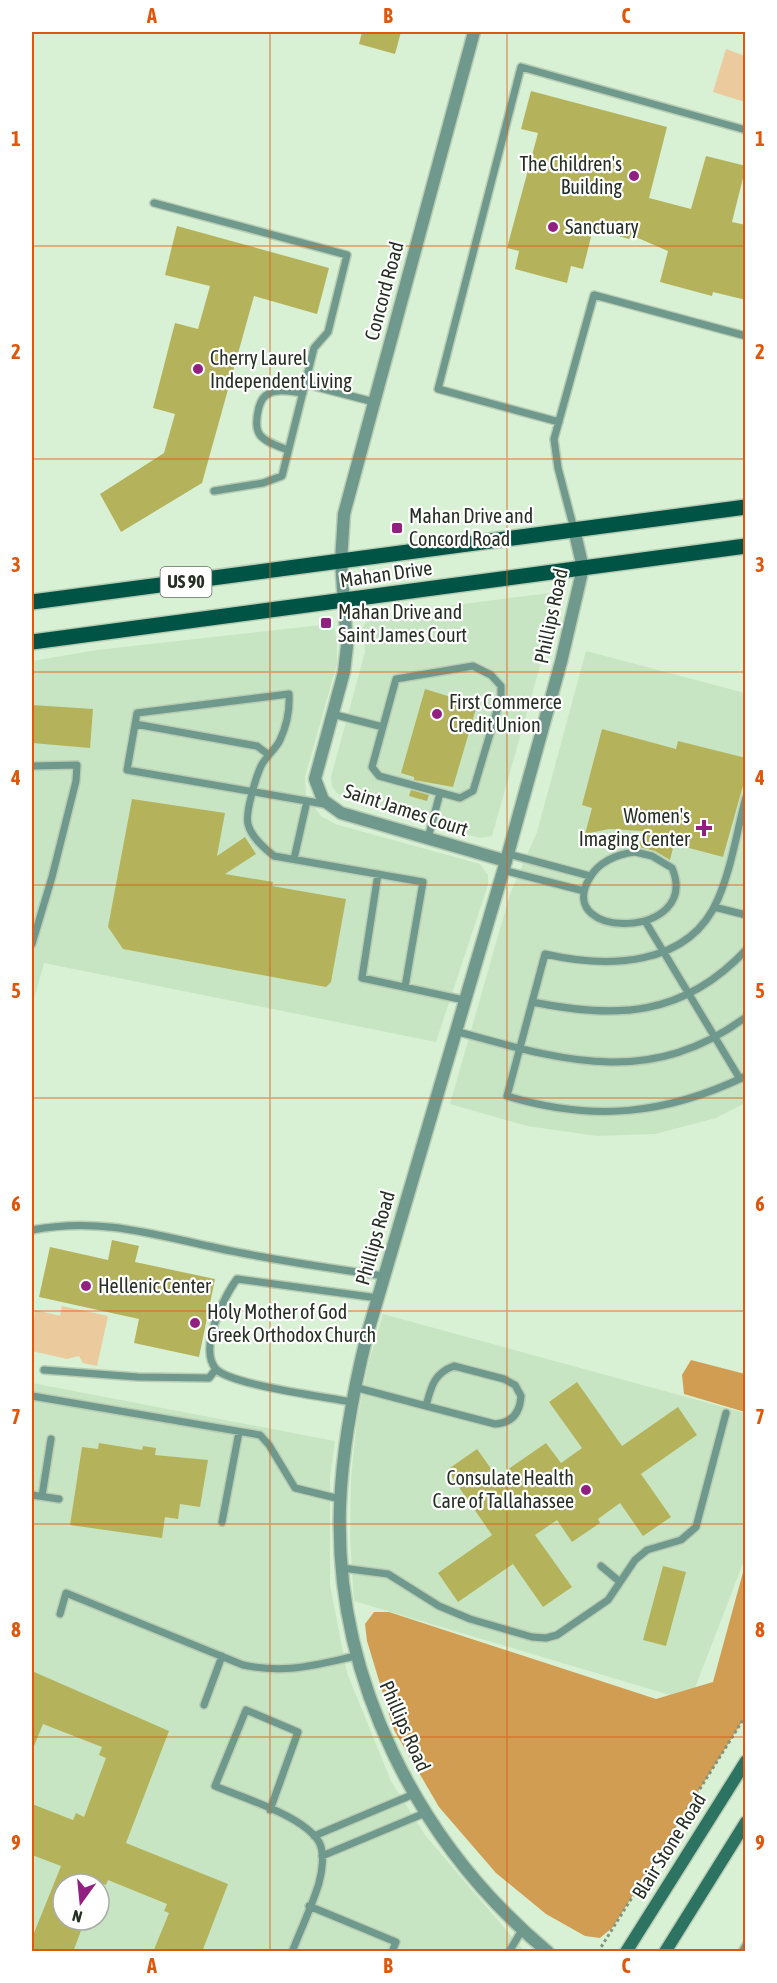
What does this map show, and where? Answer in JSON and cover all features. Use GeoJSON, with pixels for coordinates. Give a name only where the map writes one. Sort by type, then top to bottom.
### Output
{"type":"FeatureCollection","features":[{"type":"Feature","properties":{"kind":"main road","name":"Mahan Drive"},"geometry":{"type":"LineString","coordinates":[[32,602],[746,507]]}},
{"type":"Feature","properties":{"kind":"main road","name":"Mahan Drive"},"geometry":{"type":"LineString","coordinates":[[32,642],[746,546]]}},
{"type":"Feature","properties":{"kind":"main road","name":"Blair Stone Road"},"geometry":{"type":"LineString","coordinates":[[626,1952],[746,1761]]}},
{"type":"Feature","properties":{"kind":"main road"},"geometry":{"type":"LineString","coordinates":[[664,1952],[746,1822]]}},
{"type":"Feature","properties":{"kind":"street","name":"Concord Road"},"geometry":{"type":"LineString","coordinates":[[341,561],[344,514],[474,32]]}},
{"type":"Feature","properties":{"kind":"street","name":"Phillips Road"},"geometry":{"type":"LineString","coordinates":[[548,1952],[522,1930],[466,1871],[425,1813],[389,1745],[356,1656],[346,1609],[340,1499],[343,1453],[354,1387],[384,1276],[506,862],[561,662],[583,568],[574,529]]}},
{"type":"Feature","properties":{"kind":"street","name":"Saint James Court"},"geometry":{"type":"LineString","coordinates":[[341,561],[347,646],[344,672],[315,779],[319,792],[328,804],[340,813],[506,862]]}},
{"type":"Feature","properties":{"kind":"lane"},"geometry":{"type":"LineString","coordinates":[[559,422],[438,389],[520,67],[746,129]]}},
{"type":"Feature","properties":{"kind":"lane"},"geometry":{"type":"LineString","coordinates":[[154,203],[347,255],[328,332],[314,348],[282,476],[263,483],[214,491]]}},
{"type":"Feature","properties":{"kind":"lane"},"geometry":{"type":"LineString","coordinates":[[574,529],[554,439],[594,295],[746,336]]}},
{"type":"Feature","properties":{"kind":"lane"},"geometry":{"type":"LineString","coordinates":[[305,384],[374,402]]}},
{"type":"Feature","properties":{"kind":"lane"},"geometry":{"type":"LineString","coordinates":[[288,450],[266,441],[256,429],[255,422],[261,399],[270,393],[280,391],[303,393]]}},
{"type":"Feature","properties":{"kind":"lane"},"geometry":{"type":"LineString","coordinates":[[473,666],[496,680],[501,686],[501,697],[473,791],[460,798],[379,776],[372,766],[383,728],[396,679],[473,666]]}},
{"type":"Feature","properties":{"kind":"lane"},"geometry":{"type":"LineString","coordinates":[[328,804],[307,801],[253,791],[127,770],[137,713],[289,694],[290,711],[280,742],[261,766],[253,791],[249,827],[263,848],[274,856],[423,882],[405,987]]}},
{"type":"Feature","properties":{"kind":"lane"},"geometry":{"type":"LineString","coordinates":[[332,714],[383,728]]}},
{"type":"Feature","properties":{"kind":"lane"},"geometry":{"type":"LineString","coordinates":[[135,724],[257,746],[269,755]]}},
{"type":"Feature","properties":{"kind":"lane"},"geometry":{"type":"LineString","coordinates":[[32,766],[77,765],[76,781],[52,877],[32,944]]}},
{"type":"Feature","properties":{"kind":"lane"},"geometry":{"type":"LineString","coordinates":[[428,838],[440,793]]}},
{"type":"Feature","properties":{"kind":"lane"},"geometry":{"type":"LineString","coordinates":[[645,921],[663,951],[688,992],[714,1037],[742,1078],[676,1104],[648,1109],[595,1113],[569,1111],[507,1096],[545,954],[591,962],[632,961],[663,951],[695,932],[714,907],[746,796]]}},
{"type":"Feature","properties":{"kind":"lane"},"geometry":{"type":"LineString","coordinates":[[294,859],[307,801]]}},
{"type":"Feature","properties":{"kind":"lane"},"geometry":{"type":"LineString","coordinates":[[635,852],[666,863],[676,878],[678,886],[673,899],[664,910],[645,921],[624,924],[599,920],[589,912],[583,901],[590,876],[621,853],[635,852]]}},
{"type":"Feature","properties":{"kind":"lane"},"geometry":{"type":"LineString","coordinates":[[506,862],[590,876]]}},
{"type":"Feature","properties":{"kind":"lane"},"geometry":{"type":"LineString","coordinates":[[506,862],[584,891]]}},
{"type":"Feature","properties":{"kind":"lane"},"geometry":{"type":"LineString","coordinates":[[378,874],[362,978],[465,1000]]}},
{"type":"Feature","properties":{"kind":"lane"},"geometry":{"type":"LineString","coordinates":[[714,907],[746,915]]}},
{"type":"Feature","properties":{"kind":"lane"},"geometry":{"type":"LineString","coordinates":[[532,1002],[571,1010],[631,1011],[654,1007],[688,992],[722,972],[746,950]]}},
{"type":"Feature","properties":{"kind":"lane"},"geometry":{"type":"LineString","coordinates":[[455,1031],[520,1048],[589,1062],[633,1062],[674,1053],[714,1037],[746,1017]]}},
{"type":"Feature","properties":{"kind":"lane"},"geometry":{"type":"LineString","coordinates":[[32,1230],[102,1225],[125,1227],[257,1256],[384,1276]]}},
{"type":"Feature","properties":{"kind":"lane"},"geometry":{"type":"LineString","coordinates":[[351,1402],[260,1385],[223,1374],[216,1369],[210,1352],[217,1314],[224,1296],[237,1279],[378,1298]]}},
{"type":"Feature","properties":{"kind":"lane"},"geometry":{"type":"LineString","coordinates":[[354,1387],[426,1406],[495,1424],[505,1423],[516,1414],[521,1396],[515,1385],[504,1379],[454,1366],[447,1368],[434,1380],[426,1406]]}},
{"type":"Feature","properties":{"kind":"lane"},"geometry":{"type":"LineString","coordinates":[[44,1370],[138,1377],[209,1378],[216,1369]]}},
{"type":"Feature","properties":{"kind":"lane"},"geometry":{"type":"LineString","coordinates":[[32,1396],[260,1435],[269,1445],[295,1488],[340,1499]]}},
{"type":"Feature","properties":{"kind":"lane"},"geometry":{"type":"LineString","coordinates":[[342,1568],[388,1574],[439,1606],[470,1619],[546,1638],[557,1635],[601,1606],[635,1560],[647,1550],[681,1540],[696,1527],[726,1413]]}},
{"type":"Feature","properties":{"kind":"lane"},"geometry":{"type":"LineString","coordinates":[[222,1522],[239,1432]]}},
{"type":"Feature","properties":{"kind":"lane"},"geometry":{"type":"LineString","coordinates":[[42,1496],[51,1439]]}},
{"type":"Feature","properties":{"kind":"lane"},"geometry":{"type":"LineString","coordinates":[[32,1495],[59,1498]]}},
{"type":"Feature","properties":{"kind":"lane"},"geometry":{"type":"LineString","coordinates":[[601,1566],[620,1582]]}},
{"type":"Feature","properties":{"kind":"lane"},"geometry":{"type":"LineString","coordinates":[[60,1614],[66,1593],[243,1665],[271,1671],[296,1670],[356,1656]]}},
{"type":"Feature","properties":{"kind":"lane"},"geometry":{"type":"LineString","coordinates":[[204,1705],[222,1656]]}},
{"type":"Feature","properties":{"kind":"lane"},"geometry":{"type":"LineString","coordinates":[[270,1810],[298,1732],[246,1710],[215,1786],[300,1824],[320,1844],[322,1856],[319,1882],[292,1952]]}},
{"type":"Feature","properties":{"kind":"lane"},"geometry":{"type":"LineString","coordinates":[[314,1836],[414,1794]]}},
{"type":"Feature","properties":{"kind":"lane"},"geometry":{"type":"LineString","coordinates":[[322,1856],[425,1813]]}},
{"type":"Feature","properties":{"kind":"lane"},"geometry":{"type":"LineString","coordinates":[[309,1906],[396,1942],[392,1952]]}},
{"type":"Feature","properties":{"kind":"lane"},"geometry":{"type":"LineString","coordinates":[[509,1952],[522,1930]]}},
{"type":"Feature","properties":{"kind":"lane"},"geometry":{"type":"LineString","coordinates":[[742,1952],[746,1945]]}},
{"type":"Feature","properties":{"kind":"path"},"geometry":{"type":"LineString","coordinates":[[598,1952],[746,1715]]}},
{"type":"Feature","properties":{"kind":"shaded area"},"geometry":{"type":"Polygon","coordinates":[[[726,49],[745,56],[745,102],[713,92],[726,49]]]}},
{"type":"Feature","properties":{"kind":"shaded area","name":"First Commerce Credit Union"},"geometry":{"type":"Polygon","coordinates":[[[550,593],[553,620],[492,836],[480,838],[346,799],[337,793],[332,786],[331,777],[365,652],[363,627],[370,616],[550,593]]]}},
{"type":"Feature","properties":{"kind":"shaded area"},"geometry":{"type":"Polygon","coordinates":[[[330,624],[335,630],[337,641],[337,664],[305,777],[306,795],[321,816],[335,824],[480,864],[488,875],[488,885],[436,1042],[44,963],[32,1006],[32,661],[97,650],[330,624]]]}},
{"type":"Feature","properties":{"kind":"shaded area"},"geometry":{"type":"Polygon","coordinates":[[[586,651],[745,693],[745,1103],[716,1118],[655,1134],[597,1136],[527,1126],[450,1104],[510,894],[537,832],[586,651]]]}},
{"type":"Feature","properties":{"kind":"shaded area"},"geometry":{"type":"Polygon","coordinates":[[[62,1306],[108,1316],[97,1366],[83,1363],[79,1356],[67,1359],[32,1351],[35,1310],[60,1316],[62,1306]]]}},
{"type":"Feature","properties":{"kind":"shaded area"},"geometry":{"type":"Polygon","coordinates":[[[383,1314],[745,1413],[745,1558],[690,1701],[354,1601],[350,1538],[351,1478],[357,1420],[368,1365],[383,1314]]]}},
{"type":"Feature","properties":{"kind":"shaded area"},"geometry":{"type":"Polygon","coordinates":[[[691,1360],[745,1374],[745,1412],[684,1394],[682,1375],[691,1360]]]}},
{"type":"Feature","properties":{"kind":"shaded area"},"geometry":{"type":"Polygon","coordinates":[[[32,1383],[335,1441],[330,1478],[330,1585],[347,1673],[391,1781],[425,1835],[524,1951],[32,1951],[32,1383]]]}},
{"type":"Feature","properties":{"kind":"shaded area"},"geometry":{"type":"Polygon","coordinates":[[[745,1565],[745,1717],[613,1927],[600,1938],[585,1936],[546,1914],[496,1873],[439,1807],[394,1730],[367,1641],[365,1624],[374,1612],[389,1612],[656,1699],[713,1682],[745,1565]]]}},
{"type":"Feature","properties":{"kind":"building"},"geometry":{"type":"Polygon","coordinates":[[[362,32],[401,32],[395,54],[359,44],[362,32]]]}},
{"type":"Feature","properties":{"kind":"building"},"geometry":{"type":"Polygon","coordinates":[[[531,91],[667,127],[649,198],[691,209],[706,156],[746,166],[732,222],[746,225],[746,300],[713,292],[712,296],[660,282],[668,251],[631,235],[629,239],[593,229],[583,269],[571,266],[567,283],[515,269],[519,251],[507,248],[538,133],[521,129],[531,91]]]}},
{"type":"Feature","properties":{"kind":"building","name":"Cherry Laurel Independent Living"},"geometry":{"type":"Polygon","coordinates":[[[177,226],[329,268],[317,314],[254,296],[202,483],[121,532],[100,494],[164,453],[175,414],[153,408],[175,323],[198,329],[210,286],[165,275],[177,226]]]}},
{"type":"Feature","properties":{"kind":"building"},"geometry":{"type":"Polygon","coordinates":[[[425,689],[477,705],[453,787],[414,780],[414,777],[401,773],[425,689]]]}},
{"type":"Feature","properties":{"kind":"building"},"geometry":{"type":"Polygon","coordinates":[[[32,705],[93,709],[90,748],[32,743],[32,705]]]}},
{"type":"Feature","properties":{"kind":"building"},"geometry":{"type":"Polygon","coordinates":[[[602,729],[676,749],[678,741],[746,758],[746,775],[723,857],[674,844],[670,860],[655,851],[639,847],[643,831],[609,829],[585,834],[592,808],[582,805],[602,729]]]}},
{"type":"Feature","properties":{"kind":"building"},"geometry":{"type":"Polygon","coordinates":[[[411,790],[429,795],[427,801],[409,796],[411,790]]]}},
{"type":"Feature","properties":{"kind":"building"},"geometry":{"type":"Polygon","coordinates":[[[132,799],[225,813],[217,856],[245,837],[256,854],[225,874],[273,882],[272,886],[346,899],[331,982],[326,987],[123,949],[108,927],[132,799]]]}},
{"type":"Feature","properties":{"kind":"building"},"geometry":{"type":"Polygon","coordinates":[[[112,1240],[139,1246],[135,1262],[215,1279],[199,1357],[134,1343],[139,1319],[39,1297],[50,1247],[108,1260],[112,1240]]]}},
{"type":"Feature","properties":{"kind":"building","name":"Consulate Health Care of Tallahassee"},"geometry":{"type":"Polygon","coordinates":[[[577,1382],[622,1446],[678,1407],[697,1435],[641,1474],[671,1517],[643,1536],[620,1503],[598,1519],[600,1523],[572,1542],[557,1520],[535,1535],[572,1587],[543,1607],[513,1564],[458,1602],[438,1573],[492,1535],[447,1470],[477,1449],[497,1477],[546,1443],[561,1463],[582,1448],[549,1402],[577,1382]]]}},
{"type":"Feature","properties":{"kind":"building"},"geometry":{"type":"Polygon","coordinates":[[[99,1443],[142,1450],[143,1446],[156,1448],[155,1455],[208,1460],[200,1507],[180,1504],[178,1519],[165,1517],[162,1538],[70,1525],[82,1447],[98,1449],[99,1443]]]}},
{"type":"Feature","properties":{"kind":"building"},"geometry":{"type":"Polygon","coordinates":[[[663,1566],[686,1572],[666,1646],[643,1640],[663,1566]]]}},
{"type":"Feature","properties":{"kind":"building"},"geometry":{"type":"Polygon","coordinates":[[[32,1671],[169,1731],[126,1843],[228,1884],[202,1952],[153,1952],[169,1913],[164,1911],[167,1904],[111,1881],[111,1872],[59,1872],[61,1866],[32,1855],[32,1804],[73,1820],[76,1813],[84,1817],[106,1758],[99,1755],[102,1747],[43,1724],[32,1751],[32,1671]]]}},
{"type":"Feature","properties":{"kind":"building"},"geometry":{"type":"Polygon","coordinates":[[[51,1891],[51,1932],[80,1932],[73,1952],[32,1952],[32,1938],[51,1891]]]}},
{"type":"Feature","properties":{"kind":"place","name":"The Children's Building"},"geometry":{"type":"Point","coordinates":[634,176]}},
{"type":"Feature","properties":{"kind":"place","name":"Sanctuary"},"geometry":{"type":"Point","coordinates":[553,227]}},
{"type":"Feature","properties":{"kind":"place","name":"Cherry Laurel Independent Living"},"geometry":{"type":"Point","coordinates":[198,369]}},
{"type":"Feature","properties":{"kind":"place","name":"Mahan Drive and Concord Road"},"geometry":{"type":"Point","coordinates":[397,528]}},
{"type":"Feature","properties":{"kind":"place","name":"Mahan Drive and Saint James Court"},"geometry":{"type":"Point","coordinates":[326,623]}},
{"type":"Feature","properties":{"kind":"place","name":"First Commerce Credit Union"},"geometry":{"type":"Point","coordinates":[437,714]}},
{"type":"Feature","properties":{"kind":"place","name":"Women's Imaging Center"},"geometry":{"type":"Point","coordinates":[704,828]}},
{"type":"Feature","properties":{"kind":"place","name":"Hellenic Center"},"geometry":{"type":"Point","coordinates":[86,1286]}},
{"type":"Feature","properties":{"kind":"place","name":"Holy Mother of God Greek Orthodox Church"},"geometry":{"type":"Point","coordinates":[195,1323]}},
{"type":"Feature","properties":{"kind":"place","name":"Consulate Health Care of Tallahassee"},"geometry":{"type":"Point","coordinates":[586,1490]}}]}
